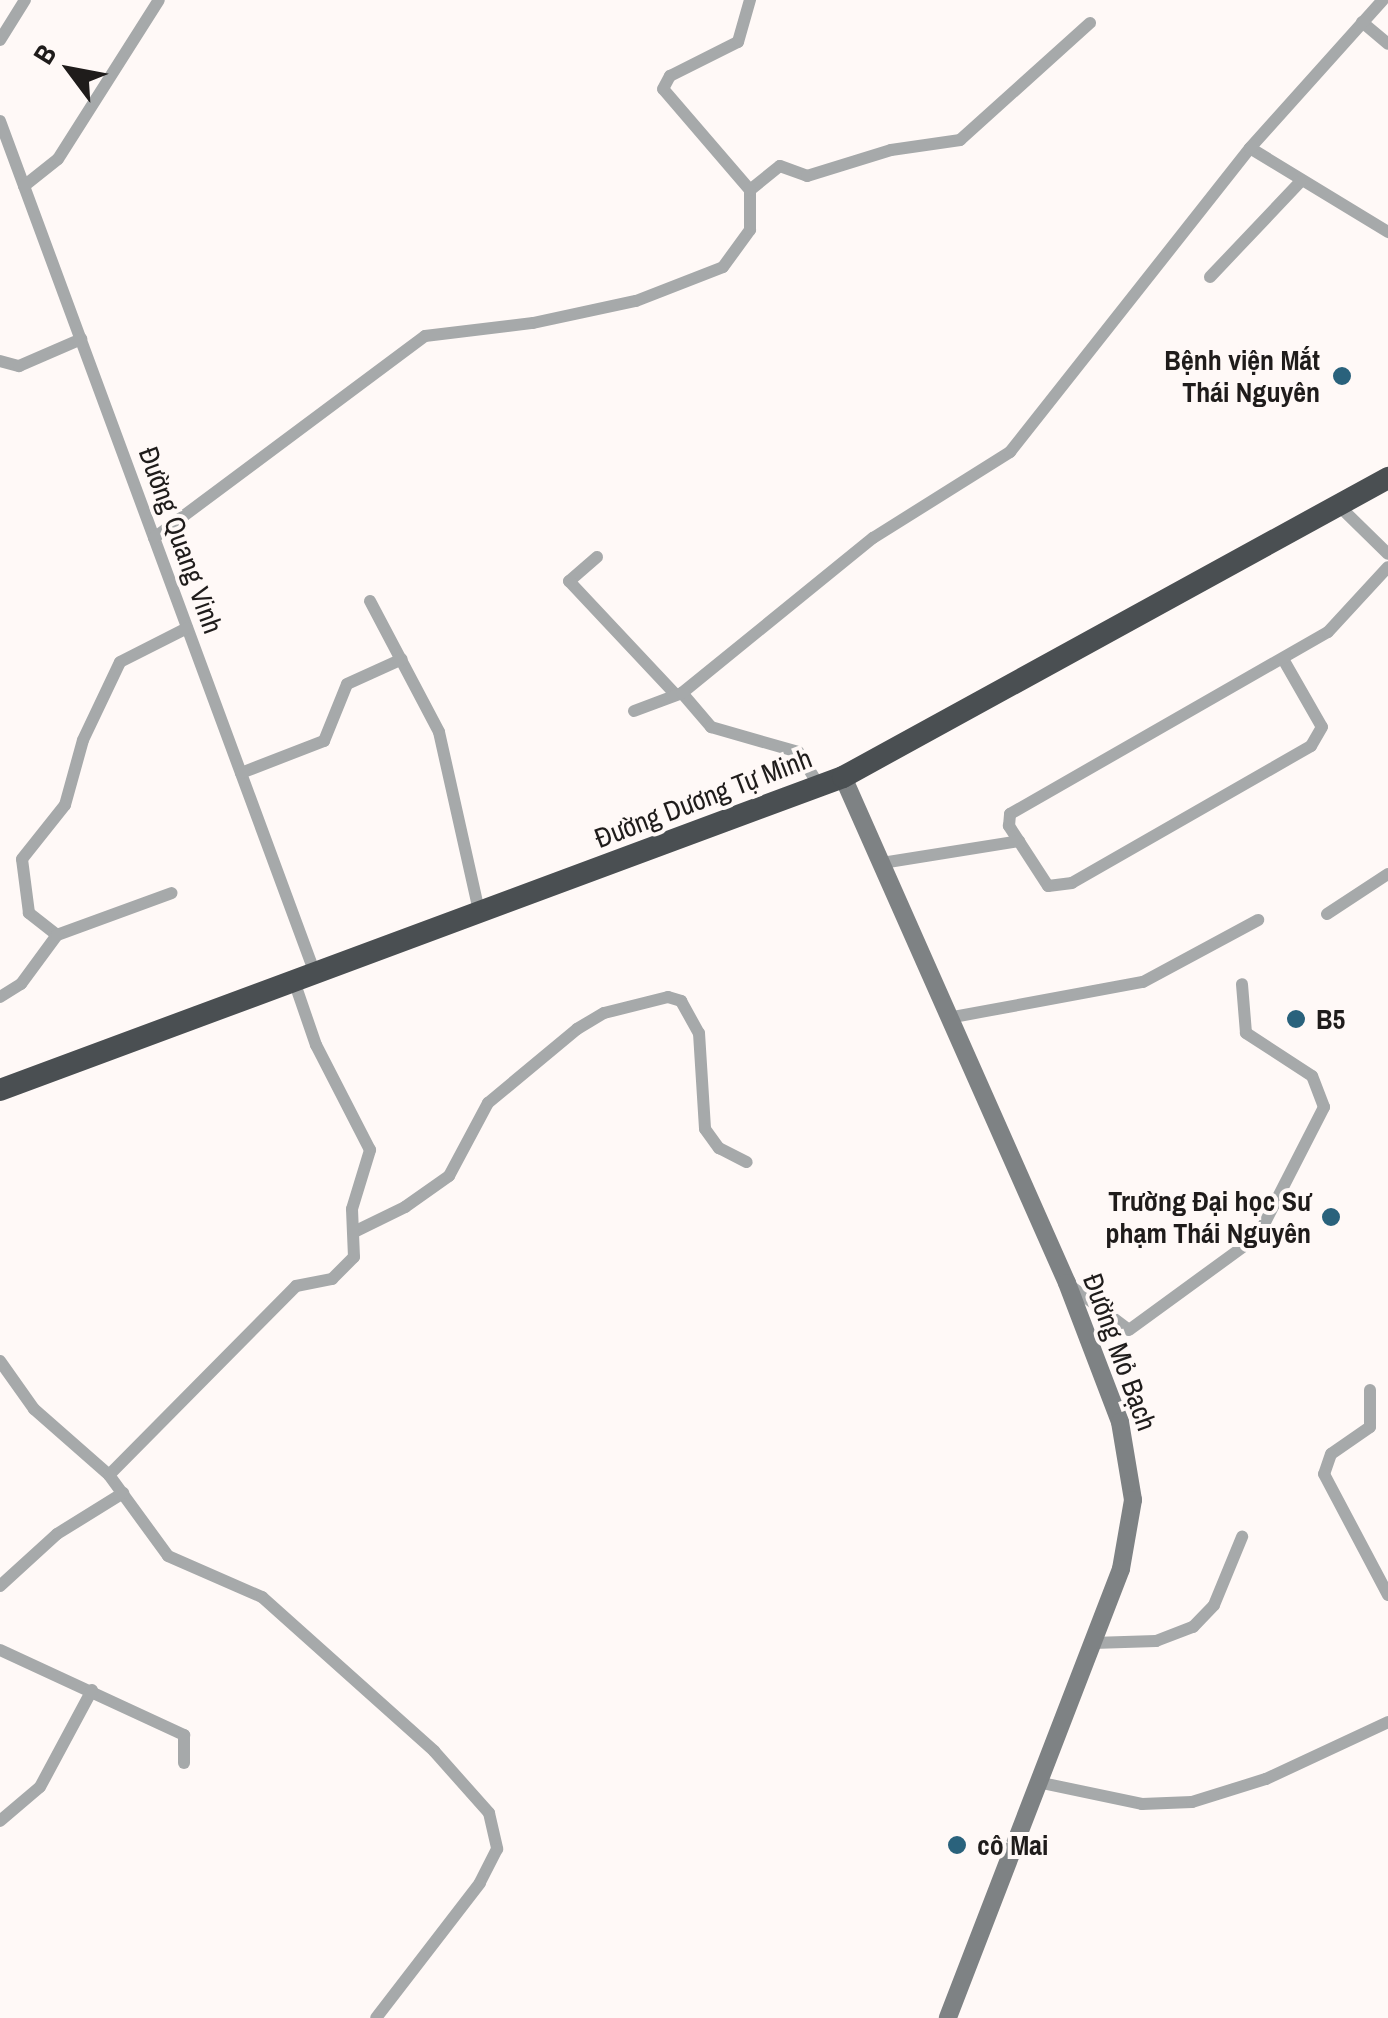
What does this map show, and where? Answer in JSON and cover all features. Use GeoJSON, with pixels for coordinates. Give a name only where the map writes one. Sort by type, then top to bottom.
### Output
{"type":"FeatureCollection","features":[{"type":"Feature","properties":{"kind":"highway","name":"Đường Dương Tự Minh"},"geometry":{"type":"LineString","coordinates":[[0,1090],[305,980],[843,777],[1388,478]]}},
{"type":"Feature","properties":{"kind":"street"},"geometry":{"type":"LineString","coordinates":[[0,40],[25,0]]}},
{"type":"Feature","properties":{"kind":"street"},"geometry":{"type":"LineString","coordinates":[[24,186],[58,159],[158,0]]}},
{"type":"Feature","properties":{"kind":"street"},"geometry":{"type":"LineString","coordinates":[[154,538],[424,336],[532,323],[636,300],[723,267],[750,230],[750,190],[663,89],[670,76],[738,42],[750,0]]}},
{"type":"Feature","properties":{"kind":"street"},"geometry":{"type":"LineString","coordinates":[[634,711],[679,694],[873,538],[1010,452],[1250,148],[1382,0]]}},
{"type":"Feature","properties":{"kind":"street"},"geometry":{"type":"LineString","coordinates":[[1362,22],[1388,44]]}},
{"type":"Feature","properties":{"kind":"street"},"geometry":{"type":"LineString","coordinates":[[750,190],[780,166],[806,176],[891,150],[960,140],[1090,23]]}},
{"type":"Feature","properties":{"kind":"street","name":"Đường Quang Vinh"},"geometry":{"type":"LineString","coordinates":[[0,121],[241,773],[305,980],[316,1046],[370,1150],[352,1209],[356,1230],[354,1257],[341,1273],[296,1286],[109,1475]]}},
{"type":"Feature","properties":{"kind":"street"},"geometry":{"type":"LineString","coordinates":[[1250,148],[1300,182],[1388,232]]}},
{"type":"Feature","properties":{"kind":"street"},"geometry":{"type":"LineString","coordinates":[[1210,277],[1300,182]]}},
{"type":"Feature","properties":{"kind":"street"},"geometry":{"type":"LineString","coordinates":[[0,361],[20,366],[81,339]]}},
{"type":"Feature","properties":{"kind":"street"},"geometry":{"type":"LineString","coordinates":[[1337,504],[1388,554]]}},
{"type":"Feature","properties":{"kind":"street"},"geometry":{"type":"LineString","coordinates":[[597,558],[568,581],[712,727],[798,752],[820,787]]}},
{"type":"Feature","properties":{"kind":"street"},"geometry":{"type":"LineString","coordinates":[[1283,659],[1322,727],[1312,746],[1059,889],[1048,886],[1009,826],[1017,808],[1283,659],[1340,622],[1388,568]]}},
{"type":"Feature","properties":{"kind":"street"},"geometry":{"type":"LineString","coordinates":[[370,601],[439,732],[480,915]]}},
{"type":"Feature","properties":{"kind":"street"},"geometry":{"type":"LineString","coordinates":[[56,935],[29,912],[22,859],[65,806],[84,740],[120,662],[188,628]]}},
{"type":"Feature","properties":{"kind":"street"},"geometry":{"type":"LineString","coordinates":[[241,773],[324,742],[347,684],[402,659]]}},
{"type":"Feature","properties":{"kind":"street","name":"Đường Mỏ Bạch"},"geometry":{"type":"LineString","coordinates":[[843,777],[1066,1283],[1120,1422],[1133,1500],[1121,1569],[948,2018]]}},
{"type":"Feature","properties":{"kind":"street"},"geometry":{"type":"LineString","coordinates":[[882,864],[1019,841]]}},
{"type":"Feature","properties":{"kind":"street"},"geometry":{"type":"LineString","coordinates":[[1327,914],[1388,874]]}},
{"type":"Feature","properties":{"kind":"street"},"geometry":{"type":"LineString","coordinates":[[0,996],[21,984],[56,935],[172,893]]}},
{"type":"Feature","properties":{"kind":"street"},"geometry":{"type":"LineString","coordinates":[[948,1018],[1143,982],[1258,920]]}},
{"type":"Feature","properties":{"kind":"street"},"geometry":{"type":"LineString","coordinates":[[1066,1283],[1130,1330],[1258,1236],[1324,1107],[1312,1076],[1246,1033],[1242,984]]}},
{"type":"Feature","properties":{"kind":"street"},"geometry":{"type":"LineString","coordinates":[[356,1230],[406,1207],[449,1176],[488,1102],[578,1029],[604,1013],[668,997],[681,1001],[699,1033],[705,1129],[720,1148],[747,1162]]}},
{"type":"Feature","properties":{"kind":"street"},"geometry":{"type":"LineString","coordinates":[[0,1360],[34,1409],[109,1475],[168,1556],[262,1597],[434,1751],[489,1813],[497,1848],[480,1883],[376,2018]]}},
{"type":"Feature","properties":{"kind":"street"},"geometry":{"type":"LineString","coordinates":[[1370,1390],[1370,1427],[1331,1454],[1324,1474],[1388,1595]]}},
{"type":"Feature","properties":{"kind":"street"},"geometry":{"type":"LineString","coordinates":[[0,1586],[57,1534],[123,1494]]}},
{"type":"Feature","properties":{"kind":"street"},"geometry":{"type":"LineString","coordinates":[[1092,1643],[1156,1641],[1194,1627],[1214,1605],[1242,1537]]}},
{"type":"Feature","properties":{"kind":"street"},"geometry":{"type":"LineString","coordinates":[[0,1650],[184,1735],[184,1763]]}},
{"type":"Feature","properties":{"kind":"street"},"geometry":{"type":"LineString","coordinates":[[0,1822],[40,1786],[92,1690]]}},
{"type":"Feature","properties":{"kind":"street"},"geometry":{"type":"LineString","coordinates":[[1037,1782],[1142,1804],[1192,1802],[1266,1779],[1388,1722]]}},
{"type":"Feature","properties":{"kind":"place","name":"Bệnh viện Mắt Thái Nguyên"},"geometry":{"type":"Point","coordinates":[1342,376]}},
{"type":"Feature","properties":{"kind":"place","name":"B5"},"geometry":{"type":"Point","coordinates":[1296,1019]}},
{"type":"Feature","properties":{"kind":"place","name":"Trường Đại học Sư phạm Thái Nguyên"},"geometry":{"type":"Point","coordinates":[1331,1217]}},
{"type":"Feature","properties":{"kind":"place","name":"cô Mai"},"geometry":{"type":"Point","coordinates":[957,1845]}}]}
